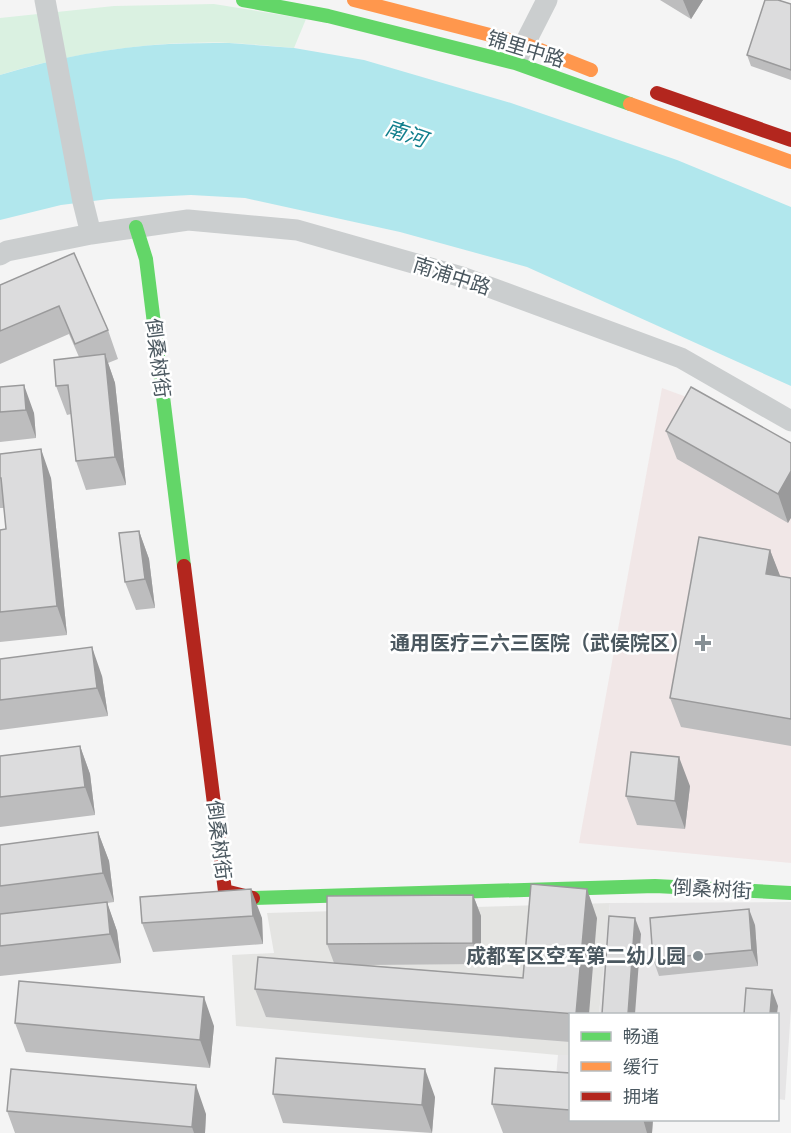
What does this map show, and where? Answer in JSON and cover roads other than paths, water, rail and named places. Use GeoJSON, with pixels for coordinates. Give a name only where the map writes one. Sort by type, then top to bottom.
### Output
{"type":"FeatureCollection","features":[{"type":"Feature","properties":{"kind":"street"},"geometry":{"type":"LineString","coordinates":[[45,0],[91,234]]}},
{"type":"Feature","properties":{"kind":"street","name":"锦里中路"},"geometry":{"type":"LineString","coordinates":[[243,0],[328,16],[515,63],[791,162]]}},
{"type":"Feature","properties":{"kind":"street","name":"锦里中路"},"geometry":{"type":"LineString","coordinates":[[354,0],[525,44],[603,75]]}},
{"type":"Feature","properties":{"kind":"street"},"geometry":{"type":"LineString","coordinates":[[515,63],[547,0]]}},
{"type":"Feature","properties":{"kind":"street"},"geometry":{"type":"LineString","coordinates":[[647,90],[791,140]]}},
{"type":"Feature","properties":{"kind":"street","name":"南浦中路"},"geometry":{"type":"LineString","coordinates":[[0,255],[7,251],[91,234],[188,220],[297,230],[462,277],[681,358],[791,421]]}},
{"type":"Feature","properties":{"kind":"street","name":"倒桑树街"},"geometry":{"type":"LineString","coordinates":[[136,227],[146,259],[225,891],[255,898],[655,886],[791,893]]}},
{"type":"Feature","properties":{"kind":"water","name":"南河"},"geometry":{"type":"Polygon","coordinates":[[[229,43],[294,48],[364,60],[511,103],[677,160],[791,207],[791,386],[527,267],[400,232],[245,198],[191,195],[109,199],[61,205],[0,220],[0,75],[42,63],[105,51],[148,45],[229,43]]]}},
{"type":"Feature","properties":{"kind":"place","name":"通用医疗三六三医院（武侯院区）"},"geometry":{"type":"Point","coordinates":[703,643]}},
{"type":"Feature","properties":{"kind":"place","name":"成都军区空军第二幼儿园"},"geometry":{"type":"Point","coordinates":[698,956]}}]}
